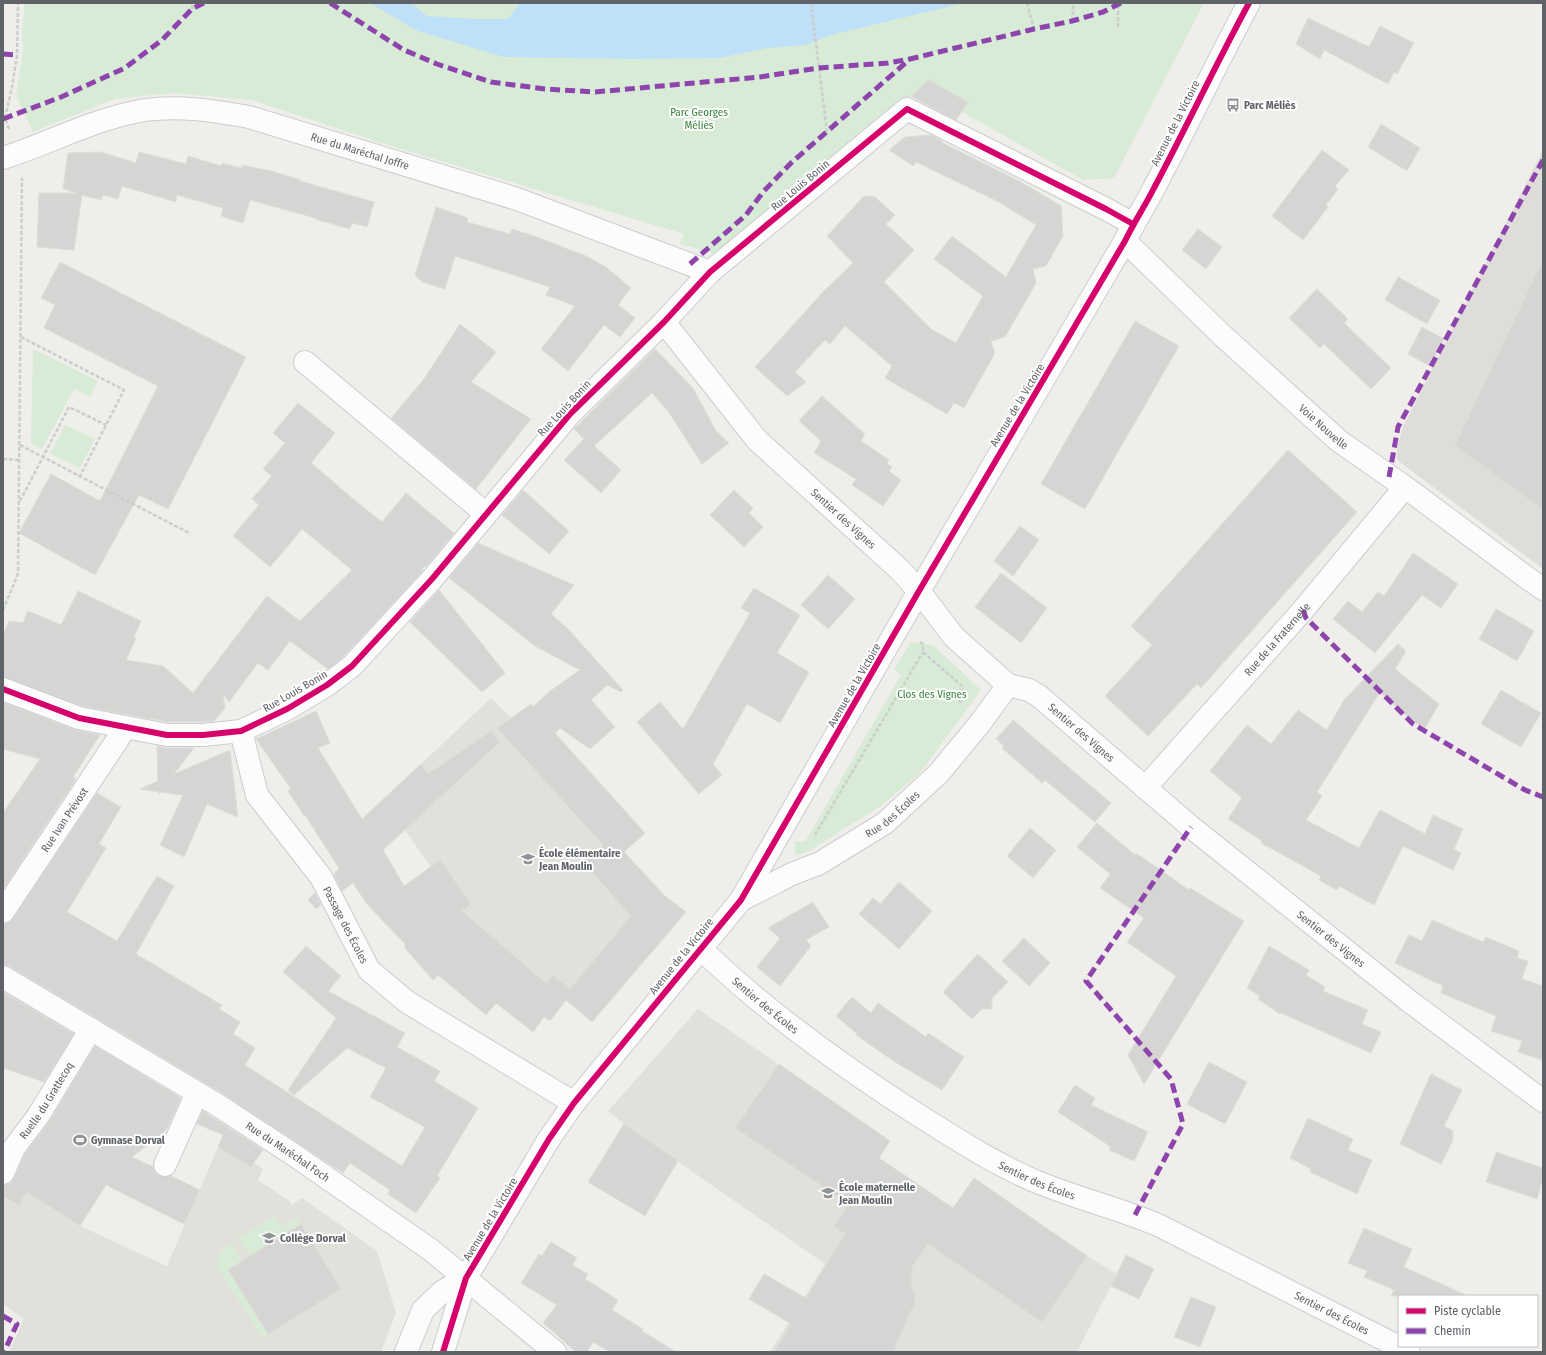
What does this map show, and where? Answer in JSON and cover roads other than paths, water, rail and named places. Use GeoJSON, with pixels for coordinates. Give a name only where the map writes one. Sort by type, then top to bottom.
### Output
{"type":"FeatureCollection","features":[{"type":"Feature","properties":{"kind":"street","name":"Avenue de la Victoire"},"geometry":{"type":"LineString","coordinates":[[443,1352],[466,1278],[549,1139],[574,1103],[741,900],[919,591],[1154,189],[1214,67],[1249,3]]}},
{"type":"Feature","properties":{"kind":"street","name":"Rue du Maréchal Joffre"},"geometry":{"type":"LineString","coordinates":[[10,155],[114,117],[146,110],[182,108],[215,111],[249,117],[517,199],[710,272]]}},
{"type":"Feature","properties":{"kind":"street","name":"Rue Louis Bonin"},"geometry":{"type":"LineString","coordinates":[[3,689],[79,718],[168,735],[203,735],[241,731],[294,705],[327,685],[352,666],[432,579],[570,414],[664,322],[710,272],[906,109],[1106,209],[1129,233]]}},
{"type":"Feature","properties":{"kind":"street","name":"Voie Nouvelle"},"geometry":{"type":"LineString","coordinates":[[1129,233],[1223,336],[1339,441],[1543,588]]}},
{"type":"Feature","properties":{"kind":"street","name":"Sentier des Vignes"},"geometry":{"type":"LineString","coordinates":[[664,322],[757,440],[900,570],[919,591],[954,637],[1008,685],[1029,690],[1039,696],[1191,827],[1409,1001],[1543,1101]]}},
{"type":"Feature","properties":{"kind":"street"},"geometry":{"type":"LineString","coordinates":[[305,362],[486,514]]}},
{"type":"Feature","properties":{"kind":"street","name":"Rue de la Fraternelle"},"geometry":{"type":"LineString","coordinates":[[1145,788],[1302,610],[1404,487]]}},
{"type":"Feature","properties":{"kind":"street","name":"Rue des Écoles"},"geometry":{"type":"LineString","coordinates":[[741,900],[792,874],[820,863],[885,823],[939,773],[981,722],[1008,685]]}},
{"type":"Feature","properties":{"kind":"street","name":"Rue Ivan Prévost"},"geometry":{"type":"LineString","coordinates":[[3,912],[126,727]]}},
{"type":"Feature","properties":{"kind":"street","name":"Passage des Écoles"},"geometry":{"type":"LineString","coordinates":[[241,731],[257,795],[321,877],[369,970],[406,1002],[574,1103]]}},
{"type":"Feature","properties":{"kind":"street","name":"Sentier des Écoles"},"geometry":{"type":"LineString","coordinates":[[700,948],[721,968],[816,1045],[858,1076],[969,1147],[1028,1178],[1068,1194],[1135,1215],[1158,1225],[1398,1346]]}},
{"type":"Feature","properties":{"kind":"street","name":"Rue du Maréchal Foch"},"geometry":{"type":"LineString","coordinates":[[3,977],[197,1093],[294,1155],[418,1241],[466,1278],[555,1352]]}},
{"type":"Feature","properties":{"kind":"street","name":"Ruelle du Grattecoq"},"geometry":{"type":"LineString","coordinates":[[3,1173],[14,1148],[38,1116],[91,1029]]}},
{"type":"Feature","properties":{"kind":"street"},"geometry":{"type":"LineString","coordinates":[[165,1165],[197,1093]]}},
{"type":"Feature","properties":{"kind":"street"},"geometry":{"type":"LineString","coordinates":[[406,1352],[423,1310],[443,1291],[466,1278]]}},
{"type":"Feature","properties":{"kind":"street","name":"Sentier des Écoles"},"geometry":{"type":"LineString","coordinates":[[1399,1347],[1409,1352]]}},
{"type":"Feature","properties":{"kind":"water"},"geometry":{"type":"Polygon","coordinates":[[[370,3],[411,3],[427,16],[473,19],[508,19],[520,3],[964,3],[835,34],[805,45],[767,48],[719,58],[634,59],[504,57],[418,31],[370,3]]]}},
{"type":"Feature","properties":{"kind":"place","name":"Parc Méliès"},"geometry":{"type":"Point","coordinates":[1233,105]}},
{"type":"Feature","properties":{"kind":"place","name":"École élémentaire Jean Moulin"},"geometry":{"type":"Point","coordinates":[528,859]}},
{"type":"Feature","properties":{"kind":"place","name":"Gymnase Dorval"},"geometry":{"type":"Point","coordinates":[80,1140]}},
{"type":"Feature","properties":{"kind":"place","name":"École maternelle Jean Moulin"},"geometry":{"type":"Point","coordinates":[828,1193]}},
{"type":"Feature","properties":{"kind":"place","name":"Collège Dorval"},"geometry":{"type":"Point","coordinates":[269,1238]}},
{"type":"Feature","properties":{"kind":"park label","name":"Parc Georges Méliès"},"geometry":{"type":"Point","coordinates":[699,118]}},
{"type":"Feature","properties":{"kind":"park label","name":"Clos des Vignes"},"geometry":{"type":"Point","coordinates":[932,694]}}]}
